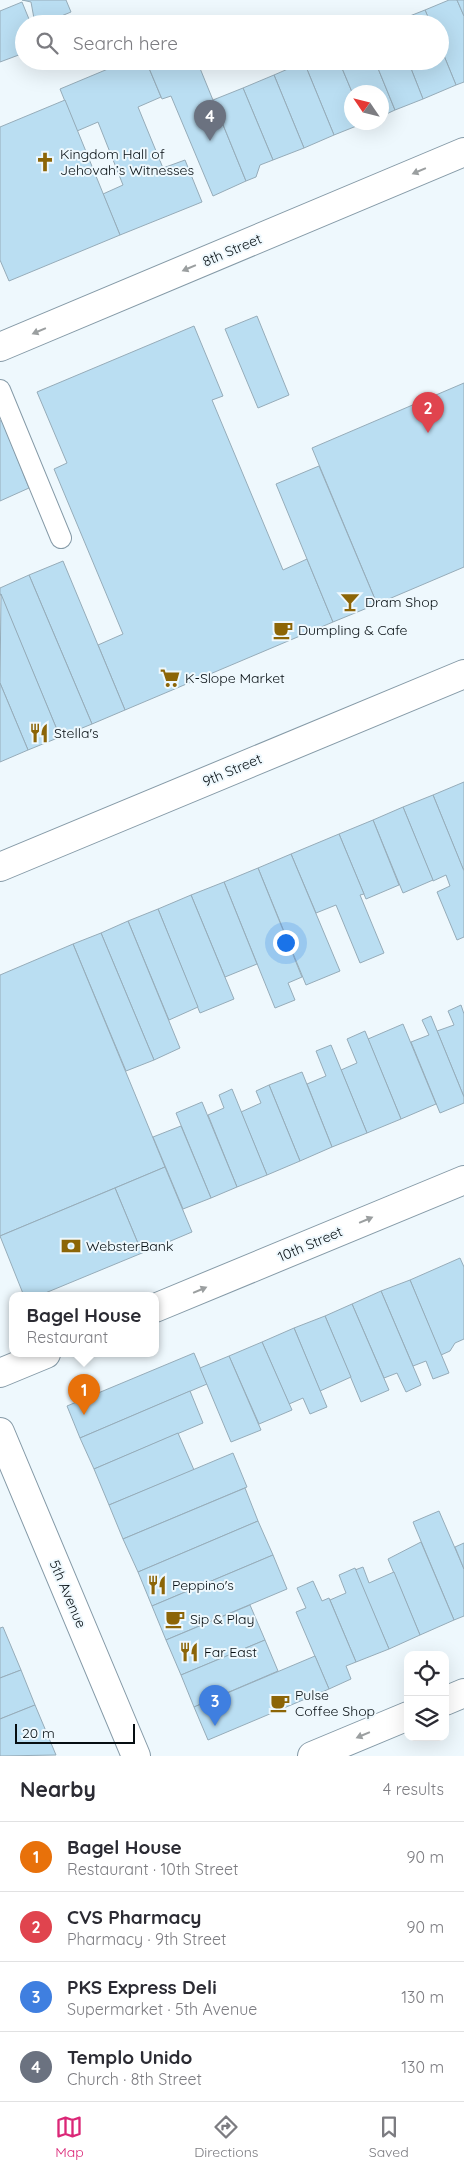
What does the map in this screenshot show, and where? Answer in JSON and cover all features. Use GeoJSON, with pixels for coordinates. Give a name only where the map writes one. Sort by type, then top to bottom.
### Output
{"type":"FeatureCollection","features":[{"type":"Feature","properties":{"kind":"street","name":"8th Street"},"geometry":{"type":"LineString","coordinates":[[0,347],[464,152]]}},
{"type":"Feature","properties":{"kind":"street","name":"9th Street"},"geometry":{"type":"LineString","coordinates":[[0,867],[464,674]]}},
{"type":"Feature","properties":{"kind":"street","name":"10th Street"},"geometry":{"type":"LineString","coordinates":[[159,1306],[464,1180]]}},
{"type":"Feature","properties":{"kind":"street"},"geometry":{"type":"LineString","coordinates":[[0,1373],[39,1357]]}},
{"type":"Feature","properties":{"kind":"street","name":"5th Avenue"},"geometry":{"type":"LineString","coordinates":[[0,1432],[136,1756]]}},
{"type":"Feature","properties":{"kind":"street"},"geometry":{"type":"LineString","coordinates":[[449,1699],[464,1693]]}},
{"type":"Feature","properties":{"kind":"street"},"geometry":{"type":"LineString","coordinates":[[312,1756],[404,1718]]}},
{"type":"Feature","properties":{"kind":"lane"},"geometry":{"type":"LineString","coordinates":[[0,390],[61,538]]}},
{"type":"Feature","properties":{"kind":"building"},"geometry":{"type":"Polygon","coordinates":[[[22,0],[66,0],[71,12],[64,15],[33,15],[31,2],[22,0]]]}},
{"type":"Feature","properties":{"kind":"building"},"geometry":{"type":"Polygon","coordinates":[[[449,0],[457,0],[464,16],[464,82],[456,85],[449,68],[449,15],[427,15],[425,10],[449,0]]]}},
{"type":"Feature","properties":{"kind":"building"},"geometry":{"type":"Polygon","coordinates":[[[457,0],[464,0],[464,16],[457,0]]]}},
{"type":"Feature","properties":{"kind":"building"},"geometry":{"type":"Polygon","coordinates":[[[22,2],[27,15],[15,15],[15,56],[0,62],[0,11],[22,2]]]}},
{"type":"Feature","properties":{"kind":"building"},"geometry":{"type":"Polygon","coordinates":[[[425,10],[427,15],[412,15],[425,10]]]}},
{"type":"Feature","properties":{"kind":"building"},"geometry":{"type":"Polygon","coordinates":[[[449,68],[456,85],[423,99],[412,70],[449,70],[449,68]]]}},
{"type":"Feature","properties":{"kind":"building"},"geometry":{"type":"Polygon","coordinates":[[[105,70],[150,70],[161,97],[138,107],[163,168],[185,160],[202,202],[120,235],[103,194],[123,185],[98,122],[77,131],[60,89],[105,70]]]}},
{"type":"Feature","properties":{"kind":"building"},"geometry":{"type":"Polygon","coordinates":[[[150,70],[201,70],[246,181],[213,196],[171,96],[162,99],[150,70]]]}},
{"type":"Feature","properties":{"kind":"building"},"geometry":{"type":"Polygon","coordinates":[[[286,70],[307,70],[334,135],[304,148],[274,75],[286,70]]]}},
{"type":"Feature","properties":{"kind":"building"},"geometry":{"type":"Polygon","coordinates":[[[307,70],[343,70],[349,85],[344,85],[344,130],[346,130],[334,135],[307,70]]]}},
{"type":"Feature","properties":{"kind":"building"},"geometry":{"type":"Polygon","coordinates":[[[343,70],[379,70],[385,85],[349,85],[343,70]]]}},
{"type":"Feature","properties":{"kind":"building"},"geometry":{"type":"Polygon","coordinates":[[[379,70],[412,70],[423,99],[395,110],[389,95],[389,85],[385,85],[379,70]]]}},
{"type":"Feature","properties":{"kind":"building"},"geometry":{"type":"Polygon","coordinates":[[[274,75],[304,148],[273,160],[243,88],[274,75]]]}},
{"type":"Feature","properties":{"kind":"building"},"geometry":{"type":"Polygon","coordinates":[[[243,88],[273,160],[260,165],[256,177],[246,181],[213,100],[243,88]]]}},
{"type":"Feature","properties":{"kind":"building"},"geometry":{"type":"Polygon","coordinates":[[[389,95],[395,110],[389,113],[389,95]]]}},
{"type":"Feature","properties":{"kind":"building","name":"Kingdom Hall of Jehovah’s Witnesses"},"geometry":{"type":"Polygon","coordinates":[[[65,100],[120,235],[9,281],[0,260],[0,127],[65,100]]]}},
{"type":"Feature","properties":{"kind":"building"},"geometry":{"type":"Polygon","coordinates":[[[257,316],[289,395],[258,408],[225,329],[257,316]]]}},
{"type":"Feature","properties":{"kind":"building"},"geometry":{"type":"Polygon","coordinates":[[[194,326],[223,396],[212,400],[283,570],[307,559],[333,622],[125,710],[98,645],[123,634],[54,469],[67,463],[37,392],[194,326]]]}},
{"type":"Feature","properties":{"kind":"building"},"geometry":{"type":"Polygon","coordinates":[[[464,383],[464,567],[377,604],[312,448],[464,383]]]}},
{"type":"Feature","properties":{"kind":"building"},"geometry":{"type":"Polygon","coordinates":[[[2,420],[29,488],[0,501],[0,421],[2,420]]]}},
{"type":"Feature","properties":{"kind":"building"},"geometry":{"type":"Polygon","coordinates":[[[319,466],[377,604],[333,622],[276,484],[319,466]]]}},
{"type":"Feature","properties":{"kind":"building"},"geometry":{"type":"Polygon","coordinates":[[[63,561],[125,710],[92,724],[29,575],[63,561]]]}},
{"type":"Feature","properties":{"kind":"building"},"geometry":{"type":"Polygon","coordinates":[[[29,575],[92,724],[60,737],[0,593],[0,588],[29,575]]]}},
{"type":"Feature","properties":{"kind":"building"},"geometry":{"type":"Polygon","coordinates":[[[1,594],[60,737],[28,750],[0,683],[1,594]]]}},
{"type":"Feature","properties":{"kind":"building"},"geometry":{"type":"Polygon","coordinates":[[[0,683],[28,750],[0,762],[0,683]]]}},
{"type":"Feature","properties":{"kind":"building"},"geometry":{"type":"Polygon","coordinates":[[[464,782],[464,869],[463,869],[433,795],[464,782]]]}},
{"type":"Feature","properties":{"kind":"building"},"geometry":{"type":"Polygon","coordinates":[[[433,795],[464,871],[464,937],[457,940],[437,892],[450,886],[446,875],[433,881],[403,807],[433,795]]]}},
{"type":"Feature","properties":{"kind":"building"},"geometry":{"type":"Polygon","coordinates":[[[403,807],[433,880],[403,893],[373,820],[403,807]]]}},
{"type":"Feature","properties":{"kind":"building"},"geometry":{"type":"Polygon","coordinates":[[[373,820],[399,885],[366,899],[339,834],[373,820]]]}},
{"type":"Feature","properties":{"kind":"building"},"geometry":{"type":"Polygon","coordinates":[[[339,834],[364,894],[360,895],[384,953],[360,963],[336,905],[316,913],[291,854],[339,834]]]}},
{"type":"Feature","properties":{"kind":"building"},"geometry":{"type":"Polygon","coordinates":[[[291,854],[340,971],[306,985],[258,868],[291,854]]]}},
{"type":"Feature","properties":{"kind":"building"},"geometry":{"type":"Polygon","coordinates":[[[258,868],[302,977],[288,983],[295,1000],[275,1008],[224,882],[258,868]]]}},
{"type":"Feature","properties":{"kind":"building"},"geometry":{"type":"Polygon","coordinates":[[[224,882],[257,964],[225,977],[191,895],[224,882]]]}},
{"type":"Feature","properties":{"kind":"building"},"geometry":{"type":"Polygon","coordinates":[[[191,895],[234,999],[200,1013],[158,909],[191,895]]]}},
{"type":"Feature","properties":{"kind":"building"},"geometry":{"type":"Polygon","coordinates":[[[158,909],[198,1007],[169,1020],[128,921],[158,909]]]}},
{"type":"Feature","properties":{"kind":"building"},"geometry":{"type":"Polygon","coordinates":[[[128,921],[180,1048],[154,1060],[101,933],[128,921]]]}},
{"type":"Feature","properties":{"kind":"building"},"geometry":{"type":"Polygon","coordinates":[[[101,933],[154,1060],[126,1071],[73,944],[101,933]]]}},
{"type":"Feature","properties":{"kind":"building"},"geometry":{"type":"Polygon","coordinates":[[[73,944],[165,1167],[0,1236],[0,975],[73,944]]]}},
{"type":"Feature","properties":{"kind":"building"},"geometry":{"type":"Polygon","coordinates":[[[461,1005],[464,1014],[464,1097],[437,1031],[454,1025],[448,1011],[461,1005]]]}},
{"type":"Feature","properties":{"kind":"building"},"geometry":{"type":"Polygon","coordinates":[[[431,1016],[464,1097],[464,1103],[440,1113],[411,1042],[429,1035],[422,1020],[431,1016]]]}},
{"type":"Feature","properties":{"kind":"building"},"geometry":{"type":"Polygon","coordinates":[[[403,1024],[436,1104],[401,1119],[368,1039],[403,1024]]]}},
{"type":"Feature","properties":{"kind":"building"},"geometry":{"type":"Polygon","coordinates":[[[365,1031],[401,1119],[367,1133],[341,1070],[357,1063],[347,1039],[365,1031]]]}},
{"type":"Feature","properties":{"kind":"building"},"geometry":{"type":"Polygon","coordinates":[[[331,1045],[367,1133],[332,1147],[307,1084],[326,1076],[316,1051],[331,1045]]]}},
{"type":"Feature","properties":{"kind":"building"},"geometry":{"type":"Polygon","coordinates":[[[302,1072],[332,1147],[300,1161],[269,1085],[302,1072]]]}},
{"type":"Feature","properties":{"kind":"building"},"geometry":{"type":"Polygon","coordinates":[[[269,1085],[300,1161],[267,1175],[241,1112],[261,1103],[256,1091],[269,1085]]]}},
{"type":"Feature","properties":{"kind":"building"},"geometry":{"type":"Polygon","coordinates":[[[232,1089],[267,1175],[237,1187],[208,1115],[224,1108],[219,1095],[232,1089]]]}},
{"type":"Feature","properties":{"kind":"building"},"geometry":{"type":"Polygon","coordinates":[[[202,1102],[237,1187],[211,1198],[176,1113],[202,1102]]]}},
{"type":"Feature","properties":{"kind":"building"},"geometry":{"type":"Polygon","coordinates":[[[181,1126],[211,1198],[183,1209],[153,1137],[181,1126]]]}},
{"type":"Feature","properties":{"kind":"building"},"geometry":{"type":"Polygon","coordinates":[[[165,1167],[192,1232],[142,1253],[115,1188],[165,1167]]]}},
{"type":"Feature","properties":{"kind":"building","name":"WebsterBank"},"geometry":{"type":"Polygon","coordinates":[[[115,1188],[142,1253],[48,1292],[22,1292],[0,1236],[115,1188]]]}},
{"type":"Feature","properties":{"kind":"building"},"geometry":{"type":"Polygon","coordinates":[[[460,1258],[464,1267],[464,1339],[455,1343],[450,1351],[441,1355],[410,1280],[460,1258]]]}},
{"type":"Feature","properties":{"kind":"building"},"geometry":{"type":"Polygon","coordinates":[[[410,1280],[449,1373],[433,1379],[426,1361],[413,1366],[381,1291],[410,1280]]]}},
{"type":"Feature","properties":{"kind":"building"},"geometry":{"type":"Polygon","coordinates":[[[381,1291],[421,1385],[406,1392],[397,1373],[384,1378],[352,1304],[381,1291]]]}},
{"type":"Feature","properties":{"kind":"building"},"geometry":{"type":"Polygon","coordinates":[[[352,1304],[389,1390],[361,1402],[325,1316],[352,1304]]]}},
{"type":"Feature","properties":{"kind":"building"},"geometry":{"type":"Polygon","coordinates":[[[325,1316],[351,1377],[320,1391],[294,1328],[325,1316]]]}},
{"type":"Feature","properties":{"kind":"building"},"geometry":{"type":"Polygon","coordinates":[[[294,1328],[327,1407],[310,1414],[303,1398],[289,1404],[262,1342],[294,1328]]]}},
{"type":"Feature","properties":{"kind":"building"},"geometry":{"type":"Polygon","coordinates":[[[262,1342],[292,1410],[259,1424],[229,1356],[262,1342]]]}},
{"type":"Feature","properties":{"kind":"building"},"geometry":{"type":"Polygon","coordinates":[[[194,1353],[207,1384],[80,1438],[67,1406],[194,1353]]]}},
{"type":"Feature","properties":{"kind":"building"},"geometry":{"type":"Polygon","coordinates":[[[229,1356],[261,1430],[231,1442],[200,1368],[229,1356]]]}},
{"type":"Feature","properties":{"kind":"building"},"geometry":{"type":"Polygon","coordinates":[[[190,1391],[203,1423],[94,1469],[80,1438],[190,1391]]]}},
{"type":"Feature","properties":{"kind":"building"},"geometry":{"type":"Polygon","coordinates":[[[178,1433],[194,1470],[109,1505],[94,1469],[178,1433]]]}},
{"type":"Feature","properties":{"kind":"building"},"geometry":{"type":"Polygon","coordinates":[[[233,1453],[247,1487],[123,1539],[109,1505],[233,1453]]]}},
{"type":"Feature","properties":{"kind":"building"},"geometry":{"type":"Polygon","coordinates":[[[245,1488],[258,1521],[138,1572],[123,1539],[245,1488]]]}},
{"type":"Feature","properties":{"kind":"building"},"geometry":{"type":"Polygon","coordinates":[[[439,1511],[464,1569],[464,1616],[454,1620],[413,1522],[439,1511]]]}},
{"type":"Feature","properties":{"kind":"building"},"geometry":{"type":"Polygon","coordinates":[[[258,1521],[273,1555],[152,1606],[138,1572],[258,1521]]]}},
{"type":"Feature","properties":{"kind":"building"},"geometry":{"type":"Polygon","coordinates":[[[421,1542],[454,1620],[420,1635],[388,1559],[421,1542]]]}},
{"type":"Feature","properties":{"kind":"building"},"geometry":{"type":"Polygon","coordinates":[[[464,1543],[464,1569],[455,1547],[464,1543]]]}},
{"type":"Feature","properties":{"kind":"building"},"geometry":{"type":"Polygon","coordinates":[[[273,1555],[287,1589],[166,1640],[152,1606],[273,1555]]]}},
{"type":"Feature","properties":{"kind":"building"},"geometry":{"type":"Polygon","coordinates":[[[363,1567],[369,1583],[394,1572],[420,1635],[389,1649],[355,1570],[363,1567]]]}},
{"type":"Feature","properties":{"kind":"building"},"geometry":{"type":"Polygon","coordinates":[[[355,1568],[389,1649],[356,1662],[330,1600],[346,1593],[339,1575],[355,1568]]]}},
{"type":"Feature","properties":{"kind":"building"},"geometry":{"type":"Polygon","coordinates":[[[313,1581],[322,1601],[329,1598],[356,1662],[346,1666],[351,1679],[329,1689],[296,1612],[306,1608],[297,1588],[313,1581]]]}},
{"type":"Feature","properties":{"kind":"building"},"geometry":{"type":"Polygon","coordinates":[[[250,1605],[265,1640],[181,1675],[166,1640],[250,1605]]]}},
{"type":"Feature","properties":{"kind":"building"},"geometry":{"type":"Polygon","coordinates":[[[3,1627],[21,1670],[0,1678],[0,1628],[3,1627]]]}},
{"type":"Feature","properties":{"kind":"building"},"geometry":{"type":"Polygon","coordinates":[[[265,1640],[278,1671],[194,1707],[181,1675],[265,1640]]]}},
{"type":"Feature","properties":{"kind":"building"},"geometry":{"type":"Polygon","coordinates":[[[315,1656],[329,1689],[208,1740],[194,1707],[315,1656]]]}},
{"type":"Feature","properties":{"kind":"building"},"geometry":{"type":"Polygon","coordinates":[[[21,1670],[35,1705],[0,1719],[0,1678],[21,1670]]]}},
{"type":"Feature","properties":{"kind":"building"},"geometry":{"type":"Polygon","coordinates":[[[35,1705],[56,1755],[0,1756],[0,1719],[35,1705]]]}},
{"type":"Feature","properties":{"kind":"place","name":"Templo Unido"},"geometry":{"type":"Point","coordinates":[210,141]}},
{"type":"Feature","properties":{"kind":"place","name":"Kingdom Hall of Jehovah’s Witnesses"},"geometry":{"type":"Point","coordinates":[45,162]}},
{"type":"Feature","properties":{"kind":"place","name":"CVS Pharmacy"},"geometry":{"type":"Point","coordinates":[428,433]}},
{"type":"Feature","properties":{"kind":"place","name":"Dram Shop"},"geometry":{"type":"Point","coordinates":[350,602]}},
{"type":"Feature","properties":{"kind":"place","name":"Dumpling & Cafe"},"geometry":{"type":"Point","coordinates":[283,630]}},
{"type":"Feature","properties":{"kind":"place","name":"K-Slope Market"},"geometry":{"type":"Point","coordinates":[170,678]}},
{"type":"Feature","properties":{"kind":"place","name":"Stella's"},"geometry":{"type":"Point","coordinates":[39,733]}},
{"type":"Feature","properties":{"kind":"place","name":"WebsterBank"},"geometry":{"type":"Point","coordinates":[71,1246]}},
{"type":"Feature","properties":{"kind":"place","name":"Bagel House"},"geometry":{"type":"Point","coordinates":[84,1415]}},
{"type":"Feature","properties":{"kind":"place","name":"Peppino's"},"geometry":{"type":"Point","coordinates":[157,1585]}},
{"type":"Feature","properties":{"kind":"place","name":"Sip & Play"},"geometry":{"type":"Point","coordinates":[175,1619]}},
{"type":"Feature","properties":{"kind":"place","name":"Far East"},"geometry":{"type":"Point","coordinates":[189,1652]}},
{"type":"Feature","properties":{"kind":"place","name":"Pulse Coffee Shop"},"geometry":{"type":"Point","coordinates":[280,1703]}},
{"type":"Feature","properties":{"kind":"place","name":"PKS Express Deli"},"geometry":{"type":"Point","coordinates":[215,1726]}}]}
